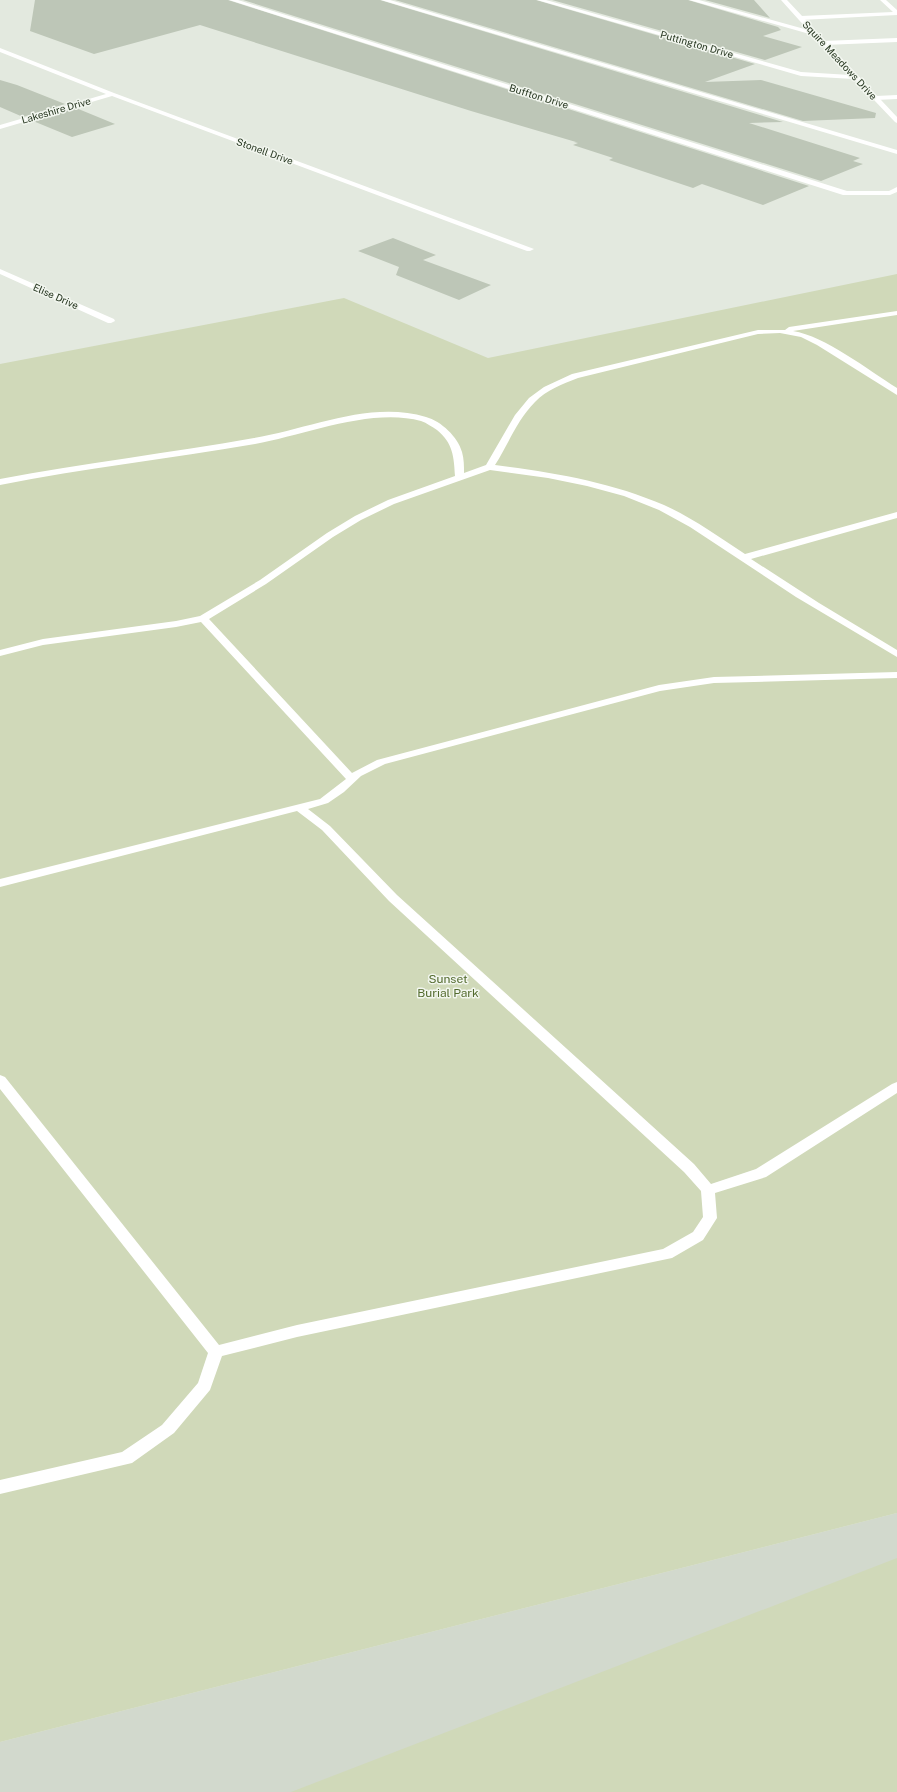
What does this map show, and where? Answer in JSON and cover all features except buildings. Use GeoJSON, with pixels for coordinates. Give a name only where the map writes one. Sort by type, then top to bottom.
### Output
{"type":"FeatureCollection","features":[{"type":"Feature","properties":{"kind":"street","name":"Buffton Drive"},"geometry":{"type":"LineString","coordinates":[[232,0],[846,192],[890,193],[897,189]]}},
{"type":"Feature","properties":{"kind":"street"},"geometry":{"type":"LineString","coordinates":[[384,0],[897,152]]}},
{"type":"Feature","properties":{"kind":"street","name":"Puttington Drive"},"geometry":{"type":"LineString","coordinates":[[540,0],[801,74],[857,77]]}},
{"type":"Feature","properties":{"kind":"street"},"geometry":{"type":"LineString","coordinates":[[692,0],[815,33]]}},
{"type":"Feature","properties":{"kind":"street","name":"Squire Meadows Drive"},"geometry":{"type":"LineString","coordinates":[[784,0],[897,121]]}},
{"type":"Feature","properties":{"kind":"street"},"geometry":{"type":"LineString","coordinates":[[801,18],[895,14],[896,12],[883,0]]}},
{"type":"Feature","properties":{"kind":"street"},"geometry":{"type":"LineString","coordinates":[[824,43],[897,40]]}},
{"type":"Feature","properties":{"kind":"street","name":"Stonell Drive"},"geometry":{"type":"LineString","coordinates":[[0,50],[112,94],[530,249]]}},
{"type":"Feature","properties":{"kind":"street","name":"Lakeshire Drive"},"geometry":{"type":"LineString","coordinates":[[0,127],[112,94]]}},
{"type":"Feature","properties":{"kind":"street"},"geometry":{"type":"LineString","coordinates":[[876,98],[897,97]]}},
{"type":"Feature","properties":{"kind":"street","name":"Elise Drive"},"geometry":{"type":"LineString","coordinates":[[0,271],[111,321]]}},
{"type":"Feature","properties":{"kind":"street"},"geometry":{"type":"LineString","coordinates":[[489,467],[519,417],[532,400],[551,386],[575,376],[758,332],[780,331],[897,313]]}},
{"type":"Feature","properties":{"kind":"street"},"geometry":{"type":"LineString","coordinates":[[780,331],[803,334],[820,343],[897,392]]}},
{"type":"Feature","properties":{"kind":"street"},"geometry":{"type":"LineString","coordinates":[[0,482],[256,441],[362,417],[387,415],[424,419],[439,427],[453,439],[458,452],[460,478]]}},
{"type":"Feature","properties":{"kind":"street"},"geometry":{"type":"LineString","coordinates":[[0,653],[43,642],[176,624],[203,618],[263,582],[330,535],[358,518],[416,492],[489,467],[536,472],[596,486],[646,501],[683,518],[743,558],[897,654]]}},
{"type":"Feature","properties":{"kind":"street"},"geometry":{"type":"LineString","coordinates":[[743,558],[897,515]]}},
{"type":"Feature","properties":{"kind":"street"},"geometry":{"type":"LineString","coordinates":[[203,618],[352,778]]}},
{"type":"Feature","properties":{"kind":"street"},"geometry":{"type":"LineString","coordinates":[[0,883],[324,801],[340,790],[357,774],[381,762],[659,688],[714,680],[897,675]]}},
{"type":"Feature","properties":{"kind":"street"},"geometry":{"type":"LineString","coordinates":[[216,1352],[304,1329],[667,1254],[698,1236],[710,1218],[708,1190],[689,1168],[394,898],[326,828],[300,808]]}},
{"type":"Feature","properties":{"kind":"street"},"geometry":{"type":"LineString","coordinates":[[0,1080],[216,1352]]}},
{"type":"Feature","properties":{"kind":"street"},"geometry":{"type":"LineString","coordinates":[[708,1190],[761,1173],[897,1087]]}},
{"type":"Feature","properties":{"kind":"street"},"geometry":{"type":"LineString","coordinates":[[0,1487],[126,1458],[168,1430],[205,1386],[216,1352]]}},
{"type":"Feature","properties":{"kind":"shaded area"},"geometry":{"type":"Polygon","coordinates":[[[897,1513],[897,1792],[0,1792],[0,1742],[897,1513]]]}},
{"type":"Feature","properties":{"kind":"green space","name":"Sunset Burial Park"},"geometry":{"type":"Polygon","coordinates":[[[897,274],[897,1513],[0,1742],[0,364],[344,298],[488,358],[897,274]]]}},
{"type":"Feature","properties":{"kind":"green space"},"geometry":{"type":"Polygon","coordinates":[[[897,1558],[897,1792],[291,1792],[897,1558]]]}}]}
